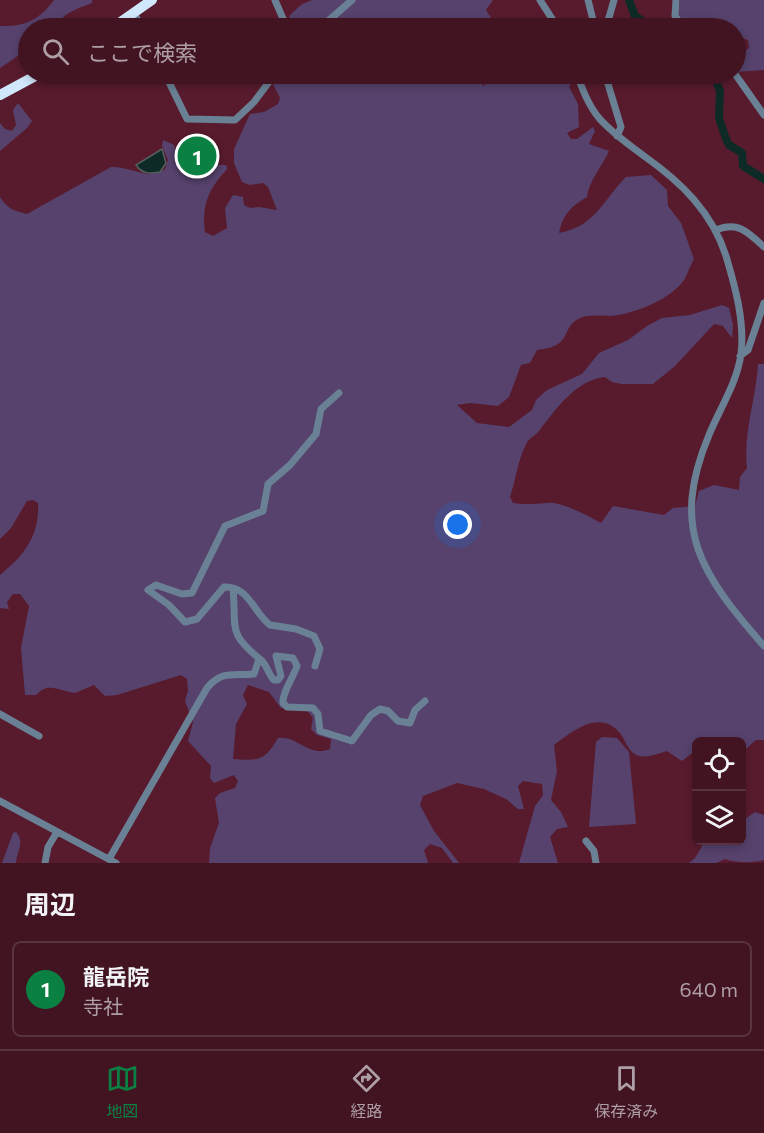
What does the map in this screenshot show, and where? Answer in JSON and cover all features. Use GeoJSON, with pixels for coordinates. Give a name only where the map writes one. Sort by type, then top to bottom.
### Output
{"type":"FeatureCollection","features":[{"type":"Feature","properties":{"kind":"highway"},"geometry":{"type":"LineString","coordinates":[[127,18],[152,0]]}},
{"type":"Feature","properties":{"kind":"highway"},"geometry":{"type":"LineString","coordinates":[[0,95],[20,84]]}},
{"type":"Feature","properties":{"kind":"street"},"geometry":{"type":"LineString","coordinates":[[275,0],[283,18]]}},
{"type":"Feature","properties":{"kind":"street"},"geometry":{"type":"LineString","coordinates":[[331,18],[351,0]]}},
{"type":"Feature","properties":{"kind":"street"},"geometry":{"type":"LineString","coordinates":[[540,0],[552,18]]}},
{"type":"Feature","properties":{"kind":"street"},"geometry":{"type":"LineString","coordinates":[[588,0],[592,18]]}},
{"type":"Feature","properties":{"kind":"street"},"geometry":{"type":"LineString","coordinates":[[609,18],[614,0]]}},
{"type":"Feature","properties":{"kind":"street"},"geometry":{"type":"LineString","coordinates":[[676,0],[676,18]]}},
{"type":"Feature","properties":{"kind":"street"},"geometry":{"type":"LineString","coordinates":[[134,13],[137,18]]}},
{"type":"Feature","properties":{"kind":"street"},"geometry":{"type":"LineString","coordinates":[[170,84],[185,116],[192,120],[235,120],[254,102],[268,84]]}},
{"type":"Feature","properties":{"kind":"street"},"geometry":{"type":"LineString","coordinates":[[581,84],[590,106],[618,136],[682,185],[716,230],[726,258],[741,324],[740,357],[729,393],[695,471],[692,517],[694,536],[711,580],[764,646]]}},
{"type":"Feature","properties":{"kind":"street"},"geometry":{"type":"LineString","coordinates":[[608,84],[621,127],[618,136]]}},
{"type":"Feature","properties":{"kind":"street"},"geometry":{"type":"LineString","coordinates":[[742,84],[764,115]]}},
{"type":"Feature","properties":{"kind":"street"},"geometry":{"type":"LineString","coordinates":[[716,230],[732,225],[739,226],[764,247]]}},
{"type":"Feature","properties":{"kind":"street"},"geometry":{"type":"LineString","coordinates":[[740,357],[748,350],[764,303]]}},
{"type":"Feature","properties":{"kind":"street"},"geometry":{"type":"LineString","coordinates":[[315,666],[320,649],[314,636],[296,629],[270,625],[243,592],[228,586],[220,589],[202,614],[185,622],[169,605],[148,590],[156,585],[182,594],[192,593],[222,529],[234,520],[263,511],[268,484],[290,465],[316,434],[321,410],[339,393]]}},
{"type":"Feature","properties":{"kind":"street"},"geometry":{"type":"LineString","coordinates":[[233,589],[233,626],[236,635],[264,662],[271,677],[278,680],[281,676],[276,656],[292,658],[297,666],[284,694],[283,703],[287,707],[313,708],[318,714],[320,730],[352,741],[371,715],[380,709],[385,709],[398,721],[410,723],[416,710],[425,701]]}},
{"type":"Feature","properties":{"kind":"street"},"geometry":{"type":"LineString","coordinates":[[0,801],[112,861],[207,688],[213,680],[227,673],[254,674],[259,659]]}},
{"type":"Feature","properties":{"kind":"street"},"geometry":{"type":"LineString","coordinates":[[0,714],[39,736]]}},
{"type":"Feature","properties":{"kind":"street"},"geometry":{"type":"LineString","coordinates":[[45,863],[48,847],[57,832]]}},
{"type":"Feature","properties":{"kind":"street"},"geometry":{"type":"LineString","coordinates":[[586,841],[594,851],[596,863]]}},
{"type":"Feature","properties":{"kind":"shaded area"},"geometry":{"type":"Polygon","coordinates":[[[54,0],[92,0],[92,3],[62,18],[36,18],[54,0]]]}},
{"type":"Feature","properties":{"kind":"shaded area"},"geometry":{"type":"Polygon","coordinates":[[[312,0],[493,0],[486,10],[491,18],[290,18],[289,16],[302,4],[312,0]]]}},
{"type":"Feature","properties":{"kind":"shaded area"},"geometry":{"type":"Polygon","coordinates":[[[680,0],[764,0],[764,70],[746,71],[746,50],[749,48],[746,39],[746,18],[680,18],[680,0]]]}},
{"type":"Feature","properties":{"kind":"shaded area"},"geometry":{"type":"Polygon","coordinates":[[[17,25],[18,56],[0,68],[0,26],[17,25]]]}},
{"type":"Feature","properties":{"kind":"shaded area"},"geometry":{"type":"Polygon","coordinates":[[[273,84],[482,84],[483,86],[486,84],[571,84],[569,87],[578,104],[579,127],[567,133],[571,139],[577,139],[593,127],[595,131],[589,144],[609,151],[593,179],[587,197],[568,212],[562,221],[559,233],[572,230],[590,219],[626,177],[651,175],[667,190],[668,206],[681,223],[694,259],[678,287],[661,300],[640,309],[619,315],[589,316],[578,319],[561,341],[549,348],[537,350],[530,363],[521,365],[509,397],[498,406],[470,403],[457,405],[477,423],[509,427],[532,410],[536,400],[547,390],[582,374],[599,353],[628,340],[662,318],[690,315],[722,305],[729,308],[733,325],[732,338],[723,326],[714,324],[675,366],[653,384],[621,384],[605,377],[595,379],[576,390],[526,444],[510,497],[513,503],[559,504],[601,523],[613,506],[664,515],[673,508],[695,506],[699,491],[714,485],[739,490],[740,477],[747,468],[748,429],[758,364],[764,364],[764,740],[756,740],[746,749],[746,737],[692,737],[692,753],[682,761],[667,751],[649,756],[636,755],[619,731],[608,724],[592,723],[575,730],[554,745],[557,771],[551,800],[561,812],[568,827],[557,829],[550,837],[558,863],[519,863],[535,806],[543,795],[542,784],[523,781],[518,786],[524,809],[518,809],[506,799],[484,789],[457,783],[423,796],[420,805],[434,831],[459,863],[453,863],[442,848],[430,844],[424,850],[428,863],[209,863],[210,848],[219,823],[215,798],[220,793],[235,788],[238,781],[234,775],[214,783],[210,778],[211,766],[188,741],[193,722],[185,701],[188,691],[187,679],[181,675],[117,695],[105,696],[94,685],[75,693],[45,688],[36,695],[25,695],[21,648],[29,606],[20,594],[13,594],[7,602],[9,609],[0,608],[0,575],[29,544],[36,525],[38,503],[33,500],[27,501],[11,528],[0,539],[0,197],[12,209],[27,214],[111,167],[152,174],[158,172],[165,169],[168,160],[162,146],[163,140],[174,145],[181,167],[202,174],[212,174],[217,165],[226,165],[227,169],[215,183],[205,206],[205,232],[213,236],[227,228],[225,208],[233,195],[243,197],[244,205],[250,208],[277,210],[268,187],[263,183],[250,185],[242,182],[234,163],[234,149],[250,114],[264,112],[278,104],[280,98],[273,84]],[[248,685],[243,695],[247,704],[236,724],[233,759],[260,758],[269,751],[278,738],[291,740],[316,751],[330,749],[331,739],[317,735],[311,729],[313,718],[305,708],[281,708],[269,692],[248,685]]]}},
{"type":"Feature","properties":{"kind":"shaded area"},"geometry":{"type":"Polygon","coordinates":[[[18,103],[32,121],[0,151],[0,123],[5,129],[12,131],[16,125],[13,110],[18,103]]]}},
{"type":"Feature","properties":{"kind":"shaded area"},"geometry":{"type":"Polygon","coordinates":[[[602,737],[617,738],[629,752],[636,824],[589,827],[596,742],[602,737]]]}},
{"type":"Feature","properties":{"kind":"shaded area"},"geometry":{"type":"Polygon","coordinates":[[[755,812],[764,815],[764,860],[744,862],[725,859],[717,863],[689,863],[703,845],[746,845],[746,818],[755,812]]]}},
{"type":"Feature","properties":{"kind":"shaded area"},"geometry":{"type":"Polygon","coordinates":[[[16,832],[20,843],[16,863],[2,863],[13,833],[16,832]]]}},
{"type":"Feature","properties":{"kind":"water"},"geometry":{"type":"Polygon","coordinates":[[[162,149],[166,163],[160,172],[146,173],[136,165],[162,149]]]}},
{"type":"Feature","properties":{"kind":"waterway"},"geometry":{"type":"LineString","coordinates":[[629,0],[638,18]]}},
{"type":"Feature","properties":{"kind":"waterway"},"geometry":{"type":"LineString","coordinates":[[717,84],[720,91],[719,118],[726,139],[729,145],[742,153],[743,166],[764,179]]}},
{"type":"Feature","properties":{"kind":"place","name":"龍岳院"},"geometry":{"type":"Point","coordinates":[197,156]}}]}
